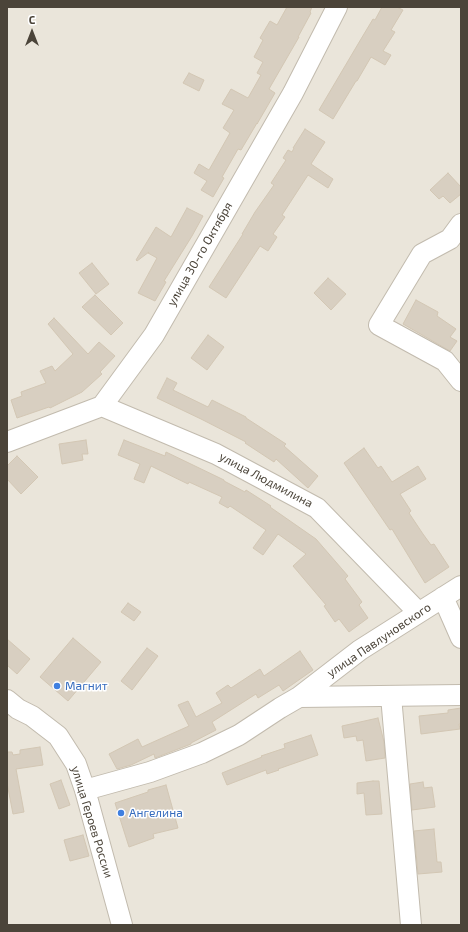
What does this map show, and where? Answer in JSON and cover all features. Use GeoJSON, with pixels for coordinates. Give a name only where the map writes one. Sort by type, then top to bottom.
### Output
{"type":"FeatureCollection","features":[{"type":"Feature","properties":{"kind":"street","name":"улица 30-го Октября"},"geometry":{"type":"LineString","coordinates":[[102,406],[154,335],[293,93],[337,7]]}},
{"type":"Feature","properties":{"kind":"street"},"geometry":{"type":"LineString","coordinates":[[461,224],[450,239],[422,254],[379,325],[445,361],[461,380]]}},
{"type":"Feature","properties":{"kind":"street"},"geometry":{"type":"LineString","coordinates":[[7,442],[102,406]]}},
{"type":"Feature","properties":{"kind":"street","name":"улица Людмилина"},"geometry":{"type":"LineString","coordinates":[[102,406],[216,454],[317,508],[418,612]]}},
{"type":"Feature","properties":{"kind":"street","name":"улица Павлуновского"},"geometry":{"type":"LineString","coordinates":[[85,790],[150,772],[202,753],[239,734],[299,697],[360,650],[461,586]]}},
{"type":"Feature","properties":{"kind":"street"},"geometry":{"type":"LineString","coordinates":[[443,597],[461,638]]}},
{"type":"Feature","properties":{"kind":"street","name":"улица Павлуновского"},"geometry":{"type":"LineString","coordinates":[[299,697],[461,695]]}},
{"type":"Feature","properties":{"kind":"street"},"geometry":{"type":"LineString","coordinates":[[391,696],[411,925]]}},
{"type":"Feature","properties":{"kind":"street","name":"улица Героев России"},"geometry":{"type":"LineString","coordinates":[[11,706],[32,716],[58,736],[76,764],[85,790],[122,925]]}},
{"type":"Feature","properties":{"kind":"shaded area"},"geometry":{"type":"Polygon","coordinates":[[[7,7],[461,7],[461,925],[7,925],[7,7]]]}},
{"type":"Feature","properties":{"kind":"building"},"geometry":{"type":"Polygon","coordinates":[[[287,7],[312,7],[311,13],[299,37],[269,89],[275,93],[241,150],[238,149],[222,177],[224,178],[213,197],[201,190],[207,181],[194,173],[199,164],[209,170],[230,133],[223,128],[234,110],[222,104],[231,89],[248,98],[261,75],[257,73],[263,62],[254,57],[263,40],[260,38],[270,21],[277,25],[287,7]]]}},
{"type":"Feature","properties":{"kind":"building"},"geometry":{"type":"Polygon","coordinates":[[[382,7],[397,7],[403,10],[391,30],[395,32],[383,51],[391,55],[385,65],[371,57],[333,119],[319,110],[373,19],[375,20],[382,7]]]}},
{"type":"Feature","properties":{"kind":"building"},"geometry":{"type":"Polygon","coordinates":[[[189,73],[204,80],[199,91],[183,83],[189,73]]]}},
{"type":"Feature","properties":{"kind":"building"},"geometry":{"type":"Polygon","coordinates":[[[305,129],[325,142],[311,164],[333,179],[328,188],[308,175],[282,215],[285,217],[273,234],[277,237],[268,251],[260,246],[226,298],[209,287],[243,234],[255,212],[274,185],[271,183],[286,160],[283,158],[288,150],[292,152],[305,129]]]}},
{"type":"Feature","properties":{"kind":"building"},"geometry":{"type":"Polygon","coordinates":[[[448,173],[461,187],[461,194],[450,203],[443,196],[439,199],[430,190],[448,173]]]}},
{"type":"Feature","properties":{"kind":"building"},"geometry":{"type":"Polygon","coordinates":[[[187,208],[203,216],[164,281],[166,282],[155,301],[138,293],[157,258],[148,253],[149,252],[137,261],[136,260],[156,227],[171,237],[187,208]]]}},
{"type":"Feature","properties":{"kind":"building"},"geometry":{"type":"Polygon","coordinates":[[[92,263],[109,284],[96,294],[79,273],[92,263]]]}},
{"type":"Feature","properties":{"kind":"building"},"geometry":{"type":"Polygon","coordinates":[[[328,278],[346,294],[331,310],[314,293],[328,278]]]}},
{"type":"Feature","properties":{"kind":"building"},"geometry":{"type":"Polygon","coordinates":[[[95,295],[123,323],[111,335],[82,307],[95,295]]]}},
{"type":"Feature","properties":{"kind":"building"},"geometry":{"type":"Polygon","coordinates":[[[416,300],[438,312],[437,316],[456,329],[450,337],[457,341],[450,351],[403,324],[416,300]]]}},
{"type":"Feature","properties":{"kind":"building"},"geometry":{"type":"Polygon","coordinates":[[[54,318],[88,354],[99,342],[115,356],[100,372],[102,374],[82,392],[50,408],[49,407],[17,418],[11,400],[22,396],[21,392],[46,383],[40,371],[52,366],[55,371],[73,354],[48,324],[54,318]]]}},
{"type":"Feature","properties":{"kind":"building"},"geometry":{"type":"Polygon","coordinates":[[[208,335],[224,347],[207,370],[191,358],[208,335]]]}},
{"type":"Feature","properties":{"kind":"building"},"geometry":{"type":"Polygon","coordinates":[[[167,378],[177,383],[173,390],[208,407],[212,400],[246,417],[286,444],[284,446],[318,476],[308,488],[276,459],[274,462],[245,443],[246,442],[157,398],[167,378]]]}},
{"type":"Feature","properties":{"kind":"building"},"geometry":{"type":"Polygon","coordinates":[[[86,440],[88,454],[82,454],[83,460],[62,464],[59,444],[86,440]]]}},
{"type":"Feature","properties":{"kind":"building"},"geometry":{"type":"Polygon","coordinates":[[[124,440],[165,456],[166,452],[224,480],[245,492],[246,490],[271,506],[270,507],[316,539],[348,576],[345,579],[362,602],[359,605],[368,618],[349,632],[339,619],[335,622],[324,606],[326,605],[293,566],[306,554],[278,534],[263,555],[253,548],[266,530],[230,506],[228,508],[219,503],[222,497],[189,482],[188,484],[151,466],[144,483],[134,479],[140,464],[118,455],[124,440]]]}},
{"type":"Feature","properties":{"kind":"building"},"geometry":{"type":"Polygon","coordinates":[[[364,448],[378,468],[381,466],[392,482],[418,466],[426,479],[400,494],[411,511],[409,513],[423,534],[431,545],[434,544],[449,567],[425,583],[392,529],[390,530],[344,463],[364,448]]]}},
{"type":"Feature","properties":{"kind":"building"},"geometry":{"type":"Polygon","coordinates":[[[17,456],[38,477],[21,494],[7,479],[7,466],[17,456]]]}},
{"type":"Feature","properties":{"kind":"building"},"geometry":{"type":"Polygon","coordinates":[[[128,603],[141,612],[134,621],[121,612],[128,603]]]}},
{"type":"Feature","properties":{"kind":"building"},"geometry":{"type":"Polygon","coordinates":[[[73,638],[101,662],[68,701],[40,677],[73,638]]]}},
{"type":"Feature","properties":{"kind":"building"},"geometry":{"type":"Polygon","coordinates":[[[7,639],[30,659],[17,674],[7,665],[7,639]]]}},
{"type":"Feature","properties":{"kind":"building"},"geometry":{"type":"Polygon","coordinates":[[[147,648],[158,656],[132,690],[121,681],[147,648]]]}},
{"type":"Feature","properties":{"kind":"building"},"geometry":{"type":"Polygon","coordinates":[[[300,651],[313,670],[283,691],[279,685],[258,698],[256,694],[212,722],[216,730],[191,744],[155,758],[154,754],[131,765],[117,769],[109,754],[138,739],[142,747],[189,726],[178,705],[188,701],[196,717],[222,703],[216,693],[228,685],[231,688],[260,669],[264,676],[300,651]]]}},
{"type":"Feature","properties":{"kind":"building"},"geometry":{"type":"Polygon","coordinates":[[[461,708],[461,724],[459,724],[460,729],[421,734],[419,716],[448,713],[448,710],[461,708]]]}},
{"type":"Feature","properties":{"kind":"building"},"geometry":{"type":"Polygon","coordinates":[[[378,718],[384,742],[385,758],[366,761],[363,740],[357,741],[356,736],[344,738],[342,726],[378,718]]]}},
{"type":"Feature","properties":{"kind":"building"},"geometry":{"type":"Polygon","coordinates":[[[311,735],[318,755],[267,774],[266,770],[227,785],[222,773],[262,757],[261,756],[285,748],[284,744],[311,735]]]}},
{"type":"Feature","properties":{"kind":"building"},"geometry":{"type":"Polygon","coordinates":[[[40,747],[43,765],[16,769],[24,812],[13,814],[7,783],[7,752],[12,752],[13,755],[20,754],[20,750],[40,747]]]}},
{"type":"Feature","properties":{"kind":"building"},"geometry":{"type":"Polygon","coordinates":[[[61,780],[70,805],[59,809],[50,784],[61,780]]]}},
{"type":"Feature","properties":{"kind":"building"},"geometry":{"type":"Polygon","coordinates":[[[379,781],[382,814],[366,815],[364,793],[357,794],[357,783],[379,781]]]}},
{"type":"Feature","properties":{"kind":"building"},"geometry":{"type":"Polygon","coordinates":[[[423,782],[424,788],[432,787],[435,807],[412,810],[410,784],[423,782]]]}},
{"type":"Feature","properties":{"kind":"building"},"geometry":{"type":"Polygon","coordinates":[[[166,785],[178,828],[153,834],[154,838],[129,847],[115,803],[148,792],[148,790],[166,785]]]}},
{"type":"Feature","properties":{"kind":"building"},"geometry":{"type":"Polygon","coordinates":[[[434,829],[437,862],[441,862],[442,872],[418,874],[414,831],[434,829]]]}},
{"type":"Feature","properties":{"kind":"building"},"geometry":{"type":"Polygon","coordinates":[[[83,835],[89,856],[70,861],[64,840],[83,835]]]}},
{"type":"Feature","properties":{"kind":"place","name":"Магнит"},"geometry":{"type":"Point","coordinates":[57,686]}},
{"type":"Feature","properties":{"kind":"place","name":"Ангелина"},"geometry":{"type":"Point","coordinates":[121,813]}}]}
